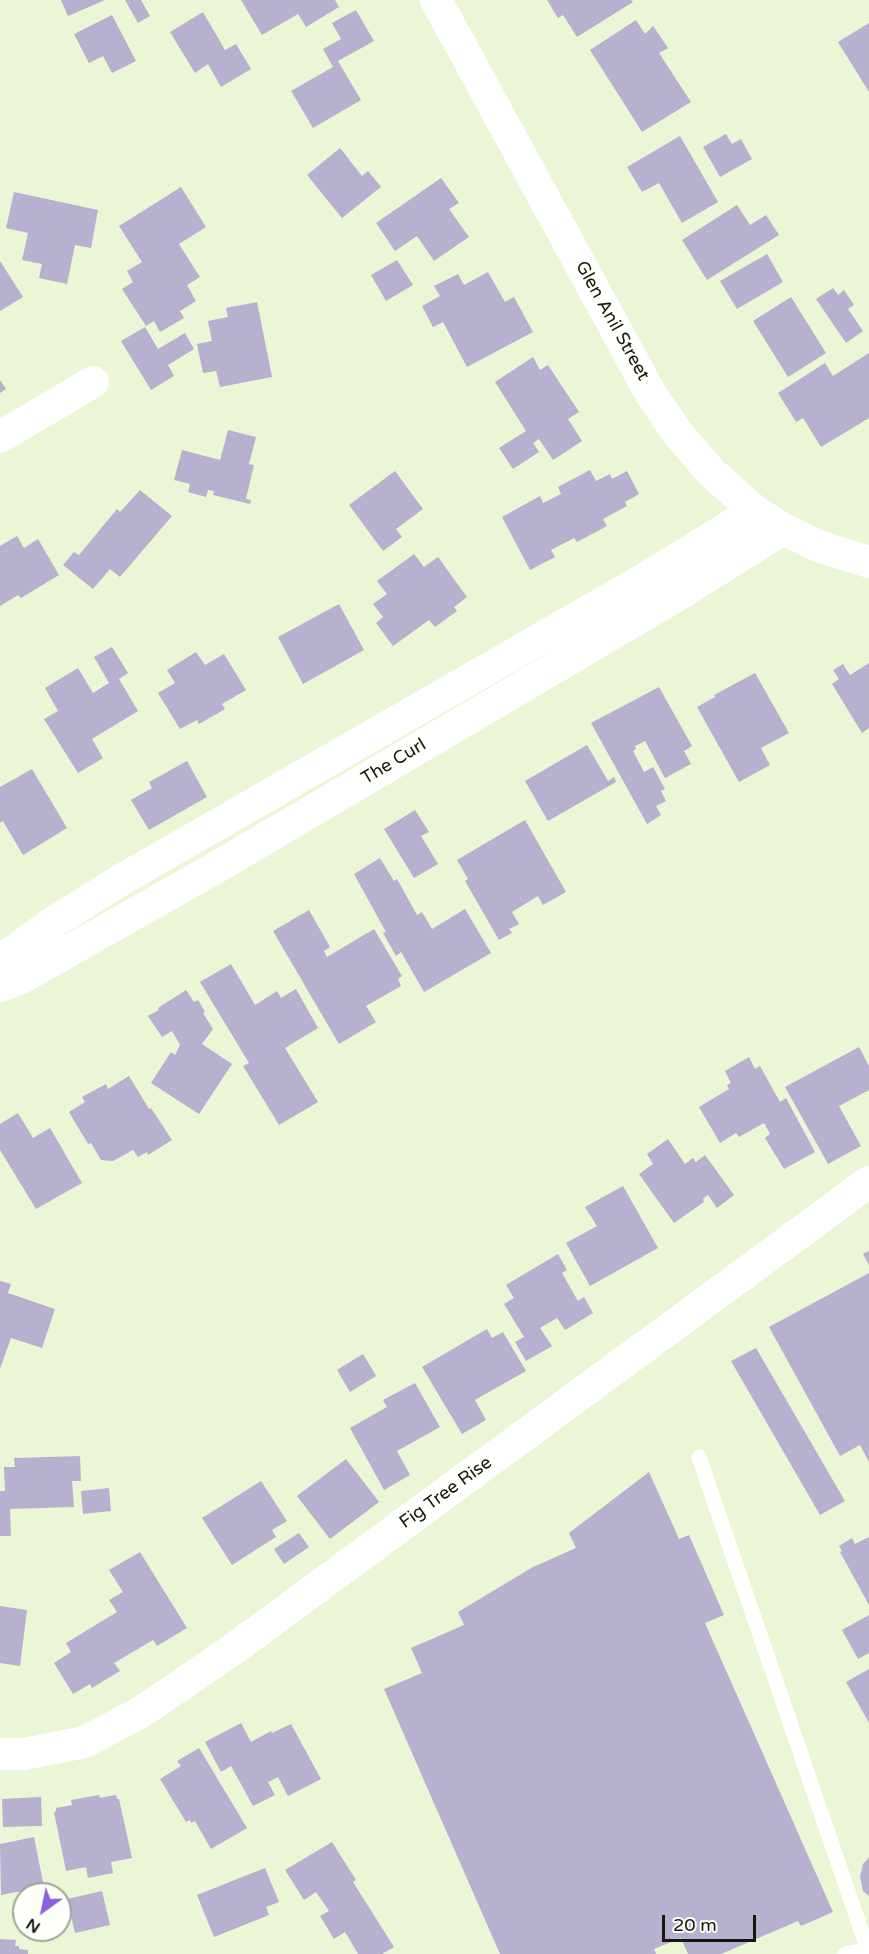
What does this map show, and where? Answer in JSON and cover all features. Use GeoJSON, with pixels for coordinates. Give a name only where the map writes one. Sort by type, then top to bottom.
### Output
{"type":"FeatureCollection","features":[{"type":"Feature","properties":{"kind":"street","name":"Glen Anil Street"},"geometry":{"type":"LineString","coordinates":[[436,0],[652,396],[679,435],[713,474],[755,511],[783,529],[818,546],[869,562]]}},
{"type":"Feature","properties":{"kind":"street"},"geometry":{"type":"LineString","coordinates":[[0,437],[93,382]]}},
{"type":"Feature","properties":{"kind":"street","name":"The Curl"},"geometry":{"type":"LineString","coordinates":[[0,961],[54,922],[121,880],[641,581],[755,511]]}},
{"type":"Feature","properties":{"kind":"street","name":"The Curl"},"geometry":{"type":"LineString","coordinates":[[0,986],[32,972],[217,867],[678,595],[783,529]]}},
{"type":"Feature","properties":{"kind":"street","name":"Fig Tree Rise"},"geometry":{"type":"LineString","coordinates":[[0,1754],[24,1754],[85,1742],[141,1712],[238,1646],[869,1182]]}},
{"type":"Feature","properties":{"kind":"lane"},"geometry":{"type":"LineString","coordinates":[[699,1456],[868,1952],[845,1954]]}},
{"type":"Feature","properties":{"kind":"building"},"geometry":{"type":"Polygon","coordinates":[[[61,0],[105,0],[68,16],[61,0]]]}},
{"type":"Feature","properties":{"kind":"building"},"geometry":{"type":"Polygon","coordinates":[[[125,0],[141,0],[150,16],[138,23],[125,0]]]}},
{"type":"Feature","properties":{"kind":"building"},"geometry":{"type":"Polygon","coordinates":[[[241,0],[335,0],[339,7],[306,27],[298,14],[262,35],[241,0]]]}},
{"type":"Feature","properties":{"kind":"building"},"geometry":{"type":"Polygon","coordinates":[[[547,0],[631,0],[633,2],[577,37],[563,15],[558,18],[547,0]]]}},
{"type":"Feature","properties":{"kind":"building"},"geometry":{"type":"Polygon","coordinates":[[[356,10],[374,41],[338,61],[361,100],[313,128],[291,91],[333,67],[323,49],[341,39],[332,23],[356,10]]]}},
{"type":"Feature","properties":{"kind":"building"},"geometry":{"type":"Polygon","coordinates":[[[203,12],[225,50],[236,44],[251,69],[221,87],[208,64],[195,73],[170,32],[203,12]]]}},
{"type":"Feature","properties":{"kind":"building"},"geometry":{"type":"Polygon","coordinates":[[[112,15],[136,61],[112,73],[103,56],[89,63],[74,34],[112,15]]]}},
{"type":"Feature","properties":{"kind":"building"},"geometry":{"type":"Polygon","coordinates":[[[636,20],[645,34],[653,26],[668,48],[659,53],[691,102],[642,132],[590,50],[636,20]]]}},
{"type":"Feature","properties":{"kind":"building"},"geometry":{"type":"Polygon","coordinates":[[[869,23],[869,92],[838,42],[869,23]]]}},
{"type":"Feature","properties":{"kind":"building"},"geometry":{"type":"Polygon","coordinates":[[[726,134],[732,144],[741,139],[752,159],[720,177],[703,147],[726,134]]]}},
{"type":"Feature","properties":{"kind":"building"},"geometry":{"type":"Polygon","coordinates":[[[680,136],[718,202],[682,223],[659,183],[642,192],[627,167],[680,136]]]}},
{"type":"Feature","properties":{"kind":"building"},"geometry":{"type":"Polygon","coordinates":[[[340,148],[362,176],[368,171],[381,187],[342,218],[307,175],[340,148]]]}},
{"type":"Feature","properties":{"kind":"building"},"geometry":{"type":"Polygon","coordinates":[[[441,178],[459,203],[449,209],[469,237],[434,261],[417,236],[395,251],[376,223],[441,178]]]}},
{"type":"Feature","properties":{"kind":"building"},"geometry":{"type":"Polygon","coordinates":[[[181,187],[206,227],[179,244],[200,277],[187,285],[196,301],[180,311],[184,318],[160,332],[154,321],[146,326],[122,289],[133,282],[127,271],[142,262],[119,226],[181,187]]]}},
{"type":"Feature","properties":{"kind":"building"},"geometry":{"type":"Polygon","coordinates":[[[14,192],[98,210],[91,248],[75,245],[67,284],[39,278],[42,264],[22,260],[28,233],[6,228],[14,192]]]}},
{"type":"Feature","properties":{"kind":"building"},"geometry":{"type":"Polygon","coordinates":[[[737,205],[750,225],[766,215],[779,235],[707,280],[682,240],[737,205]]]}},
{"type":"Feature","properties":{"kind":"building"},"geometry":{"type":"Polygon","coordinates":[[[767,254],[783,282],[737,309],[720,281],[767,254]]]}},
{"type":"Feature","properties":{"kind":"building"},"geometry":{"type":"Polygon","coordinates":[[[397,260],[413,285],[386,301],[371,275],[397,260]]]}},
{"type":"Feature","properties":{"kind":"building"},"geometry":{"type":"Polygon","coordinates":[[[0,261],[23,297],[0,311],[0,261]]]}},
{"type":"Feature","properties":{"kind":"building"},"geometry":{"type":"Polygon","coordinates":[[[488,272],[505,302],[514,297],[533,332],[467,367],[443,322],[433,327],[422,306],[440,296],[434,286],[458,274],[464,285],[488,272]]]}},
{"type":"Feature","properties":{"kind":"building"},"geometry":{"type":"Polygon","coordinates":[[[833,288],[838,295],[844,290],[854,305],[848,309],[863,331],[846,343],[816,299],[833,288]]]}},
{"type":"Feature","properties":{"kind":"building"},"geometry":{"type":"Polygon","coordinates":[[[791,297],[826,353],[788,377],[753,321],[791,297]]]}},
{"type":"Feature","properties":{"kind":"building"},"geometry":{"type":"Polygon","coordinates":[[[257,302],[272,377],[220,387],[216,371],[203,373],[197,344],[212,341],[208,321],[228,317],[226,308],[257,302]]]}},
{"type":"Feature","properties":{"kind":"building"},"geometry":{"type":"Polygon","coordinates":[[[145,327],[158,349],[185,333],[194,349],[168,365],[174,376],[151,390],[121,341],[145,327]]]}},
{"type":"Feature","properties":{"kind":"building"},"geometry":{"type":"Polygon","coordinates":[[[869,353],[869,418],[821,447],[803,418],[796,422],[778,393],[825,363],[833,376],[869,353]]]}},
{"type":"Feature","properties":{"kind":"building"},"geometry":{"type":"Polygon","coordinates":[[[533,357],[540,370],[548,365],[579,412],[568,419],[582,441],[553,460],[539,439],[533,443],[539,452],[513,469],[499,448],[526,431],[495,382],[533,357]]]}},
{"type":"Feature","properties":{"kind":"building"},"geometry":{"type":"Polygon","coordinates":[[[0,380],[6,389],[0,393],[0,380]]]}},
{"type":"Feature","properties":{"kind":"building"},"geometry":{"type":"Polygon","coordinates":[[[228,430],[256,437],[249,464],[254,465],[246,499],[251,500],[250,504],[213,495],[214,491],[208,490],[206,497],[188,492],[190,484],[174,480],[182,450],[220,460],[228,430]]]}},
{"type":"Feature","properties":{"kind":"building"},"geometry":{"type":"Polygon","coordinates":[[[590,470],[596,481],[610,474],[612,479],[627,471],[639,494],[625,502],[627,506],[603,519],[607,526],[577,542],[574,538],[551,550],[555,557],[530,570],[502,517],[540,496],[543,503],[561,494],[558,487],[590,470]]]}},
{"type":"Feature","properties":{"kind":"building"},"geometry":{"type":"Polygon","coordinates":[[[395,471],[423,509],[396,529],[402,537],[383,551],[349,505],[395,471]]]}},
{"type":"Feature","properties":{"kind":"building"},"geometry":{"type":"Polygon","coordinates":[[[140,490],[172,516],[120,577],[110,569],[93,589],[63,565],[74,552],[79,555],[117,509],[120,512],[140,490]]]}},
{"type":"Feature","properties":{"kind":"building"},"geometry":{"type":"Polygon","coordinates":[[[17,536],[24,548],[38,539],[59,575],[21,598],[18,595],[0,606],[0,546],[17,536]]]}},
{"type":"Feature","properties":{"kind":"building"},"geometry":{"type":"Polygon","coordinates":[[[414,554],[424,567],[438,557],[467,597],[454,607],[457,611],[435,627],[429,620],[393,646],[376,623],[383,617],[373,604],[387,594],[377,581],[414,554]]]}},
{"type":"Feature","properties":{"kind":"building"},"geometry":{"type":"Polygon","coordinates":[[[339,604],[364,650],[303,684],[278,637],[339,604]]]}},
{"type":"Feature","properties":{"kind":"building"},"geometry":{"type":"Polygon","coordinates":[[[112,647],[128,673],[119,679],[138,711],[92,739],[103,758],[78,773],[44,719],[58,711],[45,688],[78,668],[93,693],[109,683],[94,657],[112,647]]]}},
{"type":"Feature","properties":{"kind":"building"},"geometry":{"type":"Polygon","coordinates":[[[196,652],[205,665],[224,654],[246,690],[222,704],[225,709],[199,724],[197,720],[180,729],[158,693],[175,683],[167,670],[196,652]]]}},
{"type":"Feature","properties":{"kind":"building"},"geometry":{"type":"Polygon","coordinates":[[[869,663],[869,728],[862,733],[832,684],[839,679],[833,670],[843,664],[850,675],[869,663]]]}},
{"type":"Feature","properties":{"kind":"building"},"geometry":{"type":"Polygon","coordinates":[[[755,673],[789,733],[761,748],[770,765],[739,782],[697,707],[755,673]]]}},
{"type":"Feature","properties":{"kind":"building"},"geometry":{"type":"Polygon","coordinates":[[[659,687],[692,746],[684,751],[691,764],[665,778],[645,741],[635,746],[636,749],[633,751],[644,772],[653,767],[665,789],[661,791],[666,801],[656,806],[661,815],[647,824],[591,723],[659,687]]]}},
{"type":"Feature","properties":{"kind":"building"},"geometry":{"type":"Polygon","coordinates":[[[587,745],[608,781],[614,777],[616,782],[548,821],[525,781],[587,745]]]}},
{"type":"Feature","properties":{"kind":"building"},"geometry":{"type":"Polygon","coordinates":[[[187,761],[207,797],[149,830],[131,800],[152,788],[149,782],[187,761]]]}},
{"type":"Feature","properties":{"kind":"building"},"geometry":{"type":"Polygon","coordinates":[[[32,769],[67,828],[23,855],[3,821],[0,823],[0,787],[32,769]]]}},
{"type":"Feature","properties":{"kind":"building"},"geometry":{"type":"Polygon","coordinates":[[[415,810],[429,832],[421,836],[438,864],[414,878],[384,829],[415,810]]]}},
{"type":"Feature","properties":{"kind":"building"},"geometry":{"type":"Polygon","coordinates":[[[525,820],[566,892],[543,905],[538,896],[512,912],[519,924],[509,929],[512,933],[499,940],[465,881],[468,879],[457,860],[525,820]]]}},
{"type":"Feature","properties":{"kind":"building"},"geometry":{"type":"Polygon","coordinates":[[[380,858],[394,881],[397,879],[417,915],[422,912],[432,929],[465,909],[491,953],[424,992],[401,952],[396,956],[383,933],[386,932],[354,874],[380,858]]]}},
{"type":"Feature","properties":{"kind":"building"},"geometry":{"type":"Polygon","coordinates":[[[309,910],[330,947],[324,951],[327,957],[374,929],[402,976],[398,979],[401,986],[366,1006],[376,1022],[339,1044],[273,931],[309,910]]]}},
{"type":"Feature","properties":{"kind":"building"},"geometry":{"type":"Polygon","coordinates":[[[231,964],[255,1005],[277,991],[281,998],[296,989],[318,1028],[285,1048],[318,1102],[279,1125],[243,1066],[249,1063],[200,982],[231,964]]]}},
{"type":"Feature","properties":{"kind":"building"},"geometry":{"type":"Polygon","coordinates":[[[186,990],[194,1002],[198,1000],[213,1029],[202,1044],[232,1064],[199,1114],[151,1083],[171,1052],[175,1055],[180,1045],[172,1031],[162,1037],[148,1016],[186,990]]]}},
{"type":"Feature","properties":{"kind":"building"},"geometry":{"type":"Polygon","coordinates":[[[859,1047],[869,1066],[869,1090],[839,1106],[861,1146],[828,1164],[785,1087],[859,1047]]]}},
{"type":"Feature","properties":{"kind":"building"},"geometry":{"type":"Polygon","coordinates":[[[749,1057],[755,1069],[760,1066],[780,1102],[786,1098],[815,1152],[784,1169],[765,1138],[770,1134],[764,1123],[739,1137],[736,1133],[720,1143],[699,1107],[729,1089],[727,1085],[731,1083],[725,1071],[749,1057]]]}},
{"type":"Feature","properties":{"kind":"building"},"geometry":{"type":"Polygon","coordinates":[[[129,1076],[149,1109],[151,1108],[172,1140],[148,1155],[147,1152],[138,1157],[133,1150],[113,1161],[101,1160],[91,1143],[88,1144],[69,1112],[85,1102],[82,1097],[106,1084],[108,1089],[129,1076]]]}},
{"type":"Feature","properties":{"kind":"building"},"geometry":{"type":"Polygon","coordinates":[[[18,1113],[33,1138],[50,1128],[82,1183],[36,1209],[0,1150],[0,1124],[18,1113]]]}},
{"type":"Feature","properties":{"kind":"building"},"geometry":{"type":"Polygon","coordinates":[[[668,1139],[685,1164],[693,1158],[696,1162],[705,1155],[734,1195],[717,1208],[708,1195],[703,1199],[704,1202],[674,1223],[639,1174],[653,1164],[647,1154],[668,1139]]]}},
{"type":"Feature","properties":{"kind":"building"},"geometry":{"type":"Polygon","coordinates":[[[623,1186],[658,1248],[590,1286],[566,1243],[597,1226],[585,1207],[623,1186]]]}},
{"type":"Feature","properties":{"kind":"building"},"geometry":{"type":"Polygon","coordinates":[[[869,1251],[869,1265],[863,1254],[869,1251]]]}},
{"type":"Feature","properties":{"kind":"building"},"geometry":{"type":"Polygon","coordinates":[[[558,1254],[567,1270],[562,1273],[578,1301],[584,1297],[593,1313],[565,1330],[557,1318],[540,1328],[552,1346],[526,1361],[515,1342],[524,1337],[504,1304],[514,1298],[506,1285],[558,1254]]]}},
{"type":"Feature","properties":{"kind":"building"},"geometry":{"type":"Polygon","coordinates":[[[869,1273],[869,1462],[860,1445],[840,1456],[769,1327],[869,1273]]]}},
{"type":"Feature","properties":{"kind":"building"},"geometry":{"type":"Polygon","coordinates":[[[0,1281],[11,1284],[8,1293],[55,1309],[42,1348],[11,1338],[0,1369],[0,1281]]]}},
{"type":"Feature","properties":{"kind":"building"},"geometry":{"type":"Polygon","coordinates":[[[487,1329],[492,1338],[503,1332],[526,1371],[475,1400],[486,1420],[462,1434],[422,1367],[487,1329]]]}},
{"type":"Feature","properties":{"kind":"building"},"geometry":{"type":"Polygon","coordinates":[[[756,1348],[845,1501],[820,1515],[731,1361],[756,1348]]]}},
{"type":"Feature","properties":{"kind":"building"},"geometry":{"type":"Polygon","coordinates":[[[363,1354],[376,1376],[350,1392],[337,1370],[363,1354]]]}},
{"type":"Feature","properties":{"kind":"building"},"geometry":{"type":"Polygon","coordinates":[[[415,1383],[440,1427],[397,1451],[410,1475],[384,1490],[350,1428],[387,1407],[383,1400],[415,1383]]]}},
{"type":"Feature","properties":{"kind":"building"},"geometry":{"type":"Polygon","coordinates":[[[80,1456],[81,1481],[72,1481],[74,1507],[10,1509],[11,1536],[0,1536],[0,1491],[5,1491],[4,1467],[15,1467],[14,1458],[80,1456]]]}},
{"type":"Feature","properties":{"kind":"building"},"geometry":{"type":"Polygon","coordinates":[[[346,1459],[379,1502],[330,1539],[297,1496],[346,1459]]]}},
{"type":"Feature","properties":{"kind":"building"},"geometry":{"type":"Polygon","coordinates":[[[649,1472],[679,1539],[689,1535],[724,1615],[705,1623],[833,1912],[801,1926],[798,1921],[721,1954],[688,1954],[681,1938],[654,1949],[656,1954],[500,1954],[384,1689],[422,1673],[411,1648],[464,1625],[458,1612],[533,1567],[576,1548],[569,1533],[649,1472]]]}},
{"type":"Feature","properties":{"kind":"building"},"geometry":{"type":"Polygon","coordinates":[[[261,1481],[287,1521],[272,1530],[276,1537],[232,1565],[202,1518],[261,1481]]]}},
{"type":"Feature","properties":{"kind":"building"},"geometry":{"type":"Polygon","coordinates":[[[109,1488],[111,1511],[83,1514],[81,1491],[109,1488]]]}},
{"type":"Feature","properties":{"kind":"building"},"geometry":{"type":"Polygon","coordinates":[[[299,1533],[309,1547],[284,1564],[274,1549],[299,1533]]]}},
{"type":"Feature","properties":{"kind":"building"},"geometry":{"type":"Polygon","coordinates":[[[869,1537],[869,1605],[840,1552],[842,1551],[839,1546],[852,1538],[855,1544],[869,1537]]]}},
{"type":"Feature","properties":{"kind":"building"},"geometry":{"type":"Polygon","coordinates":[[[140,1552],[187,1628],[157,1646],[153,1640],[114,1663],[120,1671],[92,1688],[90,1684],[73,1694],[54,1663],[71,1652],[66,1643],[117,1612],[109,1600],[123,1592],[109,1570],[140,1552]]]}},
{"type":"Feature","properties":{"kind":"building"},"geometry":{"type":"Polygon","coordinates":[[[0,1606],[27,1610],[20,1666],[0,1663],[0,1606]]]}},
{"type":"Feature","properties":{"kind":"building"},"geometry":{"type":"Polygon","coordinates":[[[869,1615],[869,1653],[858,1659],[842,1630],[869,1615]]]}},
{"type":"Feature","properties":{"kind":"building"},"geometry":{"type":"Polygon","coordinates":[[[869,1669],[869,1723],[846,1682],[869,1669]]]}},
{"type":"Feature","properties":{"kind":"building"},"geometry":{"type":"Polygon","coordinates":[[[241,1723],[251,1742],[271,1731],[272,1733],[291,1724],[321,1779],[288,1796],[278,1777],[268,1782],[275,1795],[253,1806],[231,1766],[221,1772],[205,1742],[241,1723]]]}},
{"type":"Feature","properties":{"kind":"building"},"geometry":{"type":"Polygon","coordinates":[[[199,1748],[247,1828],[211,1849],[195,1821],[186,1822],[160,1779],[181,1766],[177,1761],[199,1748]]]}},
{"type":"Feature","properties":{"kind":"building"},"geometry":{"type":"Polygon","coordinates":[[[99,1795],[100,1798],[116,1795],[119,1799],[132,1858],[111,1862],[113,1873],[88,1878],[86,1867],[66,1871],[54,1812],[56,1808],[72,1805],[71,1800],[99,1795]]]}},
{"type":"Feature","properties":{"kind":"building"},"geometry":{"type":"Polygon","coordinates":[[[41,1797],[42,1826],[3,1827],[2,1799],[41,1797]]]}},
{"type":"Feature","properties":{"kind":"building"},"geometry":{"type":"Polygon","coordinates":[[[34,1837],[43,1882],[12,1882],[12,1893],[1,1895],[0,1844],[34,1837]]]}},
{"type":"Feature","properties":{"kind":"building"},"geometry":{"type":"Polygon","coordinates":[[[332,1842],[356,1880],[353,1882],[394,1947],[382,1954],[358,1954],[345,1932],[334,1939],[320,1916],[329,1911],[316,1892],[304,1900],[285,1870],[332,1842]]]}},
{"type":"Feature","properties":{"kind":"building"},"geometry":{"type":"Polygon","coordinates":[[[869,1857],[869,1896],[863,1891],[860,1877],[863,1864],[869,1857]]]}},
{"type":"Feature","properties":{"kind":"building"},"geometry":{"type":"Polygon","coordinates":[[[265,1868],[279,1902],[266,1907],[269,1915],[214,1937],[197,1895],[265,1868]]]}},
{"type":"Feature","properties":{"kind":"building"},"geometry":{"type":"Polygon","coordinates":[[[102,1891],[110,1925],[75,1933],[72,1920],[72,1898],[102,1891]]]}},
{"type":"Feature","properties":{"kind":"building"},"geometry":{"type":"Polygon","coordinates":[[[0,1939],[12,1940],[12,1942],[16,1942],[15,1946],[19,1946],[19,1949],[28,1950],[28,1954],[0,1954],[0,1939]]]}}]}
